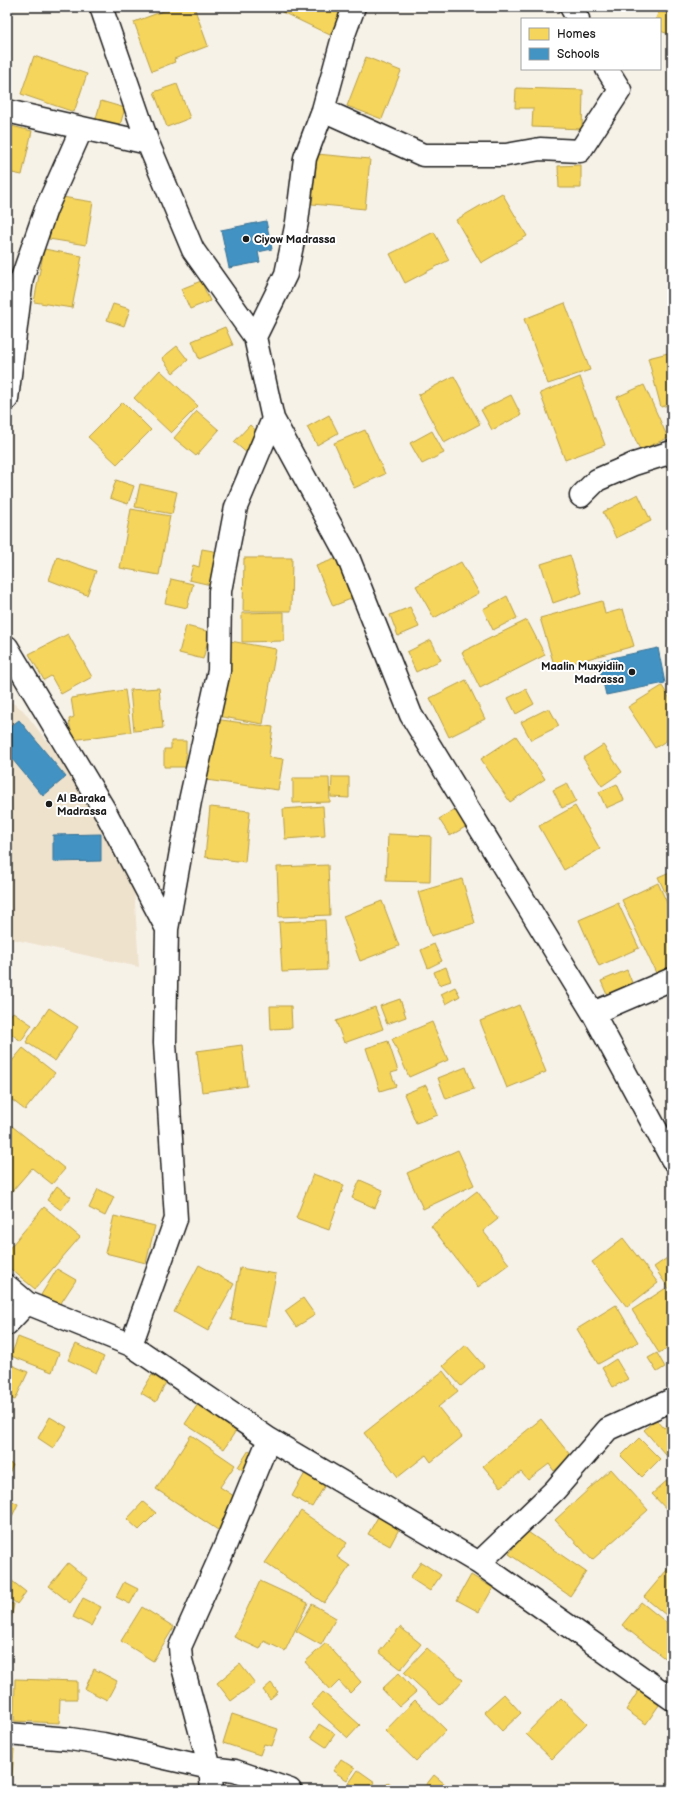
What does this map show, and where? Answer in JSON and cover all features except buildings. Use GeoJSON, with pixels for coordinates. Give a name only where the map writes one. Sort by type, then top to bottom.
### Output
{"type":"FeatureCollection","features":[{"type":"Feature","properties":{"kind":"street"},"geometry":{"type":"LineString","coordinates":[[101,7],[148,143],[193,250],[255,337],[273,419],[348,557],[411,715],[593,1013],[672,1159]]}},
{"type":"Feature","properties":{"kind":"street"},"geometry":{"type":"LineString","coordinates":[[255,337],[286,274],[297,222],[305,158],[323,110],[343,37],[354,7]]}},
{"type":"Feature","properties":{"kind":"street"},"geometry":{"type":"LineString","coordinates":[[571,7],[577,18]]}},
{"type":"Feature","properties":{"kind":"street"},"geometry":{"type":"LineString","coordinates":[[323,110],[423,155],[506,155],[540,149],[580,150],[620,90],[608,70]]}},
{"type":"Feature","properties":{"kind":"street"},"geometry":{"type":"LineString","coordinates":[[7,111],[148,143]]}},
{"type":"Feature","properties":{"kind":"street"},"geometry":{"type":"LineString","coordinates":[[7,399],[10,357],[22,278],[46,209],[82,128]]}},
{"type":"Feature","properties":{"kind":"street"},"geometry":{"type":"LineString","coordinates":[[131,1345],[176,1219],[165,1043],[167,929],[190,801],[219,671],[220,591],[236,507],[273,419]]}},
{"type":"Feature","properties":{"kind":"street"},"geometry":{"type":"LineString","coordinates":[[581,496],[597,480],[634,464],[672,452]]}},
{"type":"Feature","properties":{"kind":"street"},"geometry":{"type":"LineString","coordinates":[[7,647],[105,810],[167,929]]}},
{"type":"Feature","properties":{"kind":"street"},"geometry":{"type":"LineString","coordinates":[[593,1013],[672,978]]}},
{"type":"Feature","properties":{"kind":"street"},"geometry":{"type":"LineString","coordinates":[[7,1286],[27,1303],[131,1345],[269,1439],[479,1563],[672,1699]]}},
{"type":"Feature","properties":{"kind":"street"},"geometry":{"type":"LineString","coordinates":[[7,1324],[27,1303]]}},
{"type":"Feature","properties":{"kind":"street"},"geometry":{"type":"LineString","coordinates":[[479,1563],[555,1490],[608,1429],[672,1400]]}},
{"type":"Feature","properties":{"kind":"street"},"geometry":{"type":"LineString","coordinates":[[212,1790],[210,1768],[181,1660],[180,1647],[220,1558],[269,1439]]}},
{"type":"Feature","properties":{"kind":"street"},"geometry":{"type":"LineString","coordinates":[[7,1734],[70,1739],[103,1744],[210,1768],[239,1772],[290,1790]]}},
{"type":"Feature","properties":{"kind":"shaded area","name":"Al Baraka Madrassa"},"geometry":{"type":"Polygon","coordinates":[[[7,699],[23,710],[62,761],[75,774],[134,887],[139,967],[7,938],[7,699]],[[101,834],[53,835],[53,862],[101,861],[101,834]]]}},
{"type":"Feature","properties":{"kind":"place","name":"Ciyow Madrassa"},"geometry":{"type":"Point","coordinates":[246,239]}},
{"type":"Feature","properties":{"kind":"place","name":"Maalin Muxyidiin Madrassa"},"geometry":{"type":"Point","coordinates":[632,672]}},
{"type":"Feature","properties":{"kind":"place","name":"Al Baraka Madrassa"},"geometry":{"type":"Point","coordinates":[49,804]}}]}
